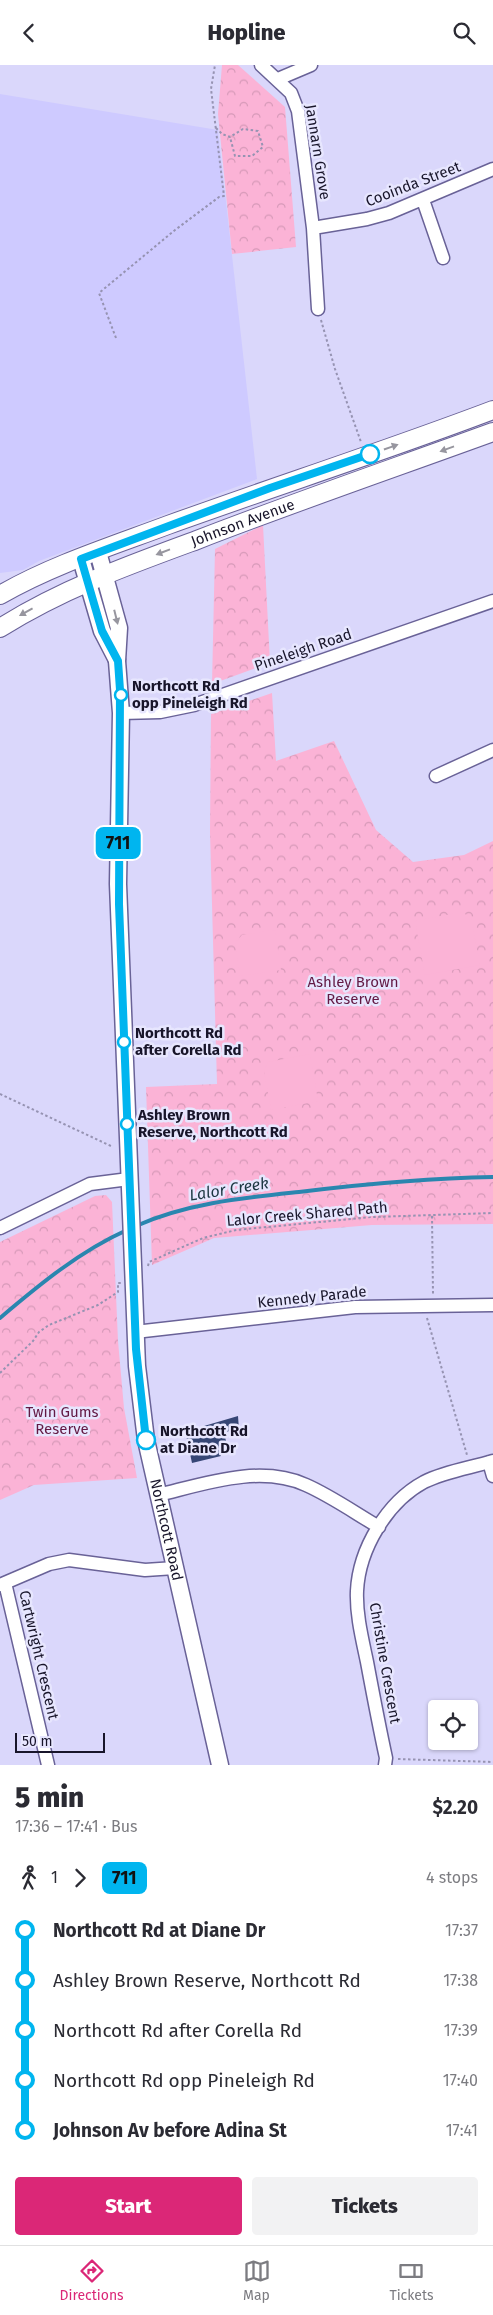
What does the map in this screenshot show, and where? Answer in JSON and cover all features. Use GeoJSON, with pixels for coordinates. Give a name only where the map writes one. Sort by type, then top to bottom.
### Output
{"type":"FeatureCollection","features":[{"type":"Feature","properties":{"kind":"main road","name":"Johnson Avenue"},"geometry":{"type":"LineString","coordinates":[[0,595],[98,552],[270,488],[493,410]]}},
{"type":"Feature","properties":{"kind":"main road","name":"Johnson Avenue"},"geometry":{"type":"LineString","coordinates":[[0,627],[52,598],[105,574],[493,432]]}},
{"type":"Feature","properties":{"kind":"street","name":"Jannarn Grove"},"geometry":{"type":"LineString","coordinates":[[261,65],[291,93],[298,111],[313,228],[318,309]]}},
{"type":"Feature","properties":{"kind":"street"},"geometry":{"type":"LineString","coordinates":[[278,79],[311,65]]}},
{"type":"Feature","properties":{"kind":"street","name":"Cooinda Street"},"geometry":{"type":"LineString","coordinates":[[313,228],[367,219],[423,200],[493,169]]}},
{"type":"Feature","properties":{"kind":"street"},"geometry":{"type":"LineString","coordinates":[[423,200],[443,258]]}},
{"type":"Feature","properties":{"kind":"street","name":"Northcott Road"},"geometry":{"type":"LineString","coordinates":[[98,552],[119,628],[118,661],[121,713],[118,884],[135,1332],[140,1401],[158,1495],[220,1765]]}},
{"type":"Feature","properties":{"kind":"street","name":"Northcott Road"},"geometry":{"type":"LineString","coordinates":[[81,559],[102,631],[118,661]]}},
{"type":"Feature","properties":{"kind":"street","name":"Pineleigh Road"},"geometry":{"type":"LineString","coordinates":[[121,713],[160,712],[194,705],[493,601]]}},
{"type":"Feature","properties":{"kind":"street"},"geometry":{"type":"LineString","coordinates":[[436,777],[493,750]]}},
{"type":"Feature","properties":{"kind":"street"},"geometry":{"type":"LineString","coordinates":[[0,1228],[90,1184],[129,1179]]}},
{"type":"Feature","properties":{"kind":"street","name":"Kennedy Parade"},"geometry":{"type":"LineString","coordinates":[[135,1332],[355,1307],[493,1305]]}},
{"type":"Feature","properties":{"kind":"street"},"geometry":{"type":"LineString","coordinates":[[491,1461],[493,1476]]}},
{"type":"Feature","properties":{"kind":"street","name":"Christine Crescent"},"geometry":{"type":"LineString","coordinates":[[385,1762],[358,1619],[357,1591],[360,1566],[379,1527],[395,1503],[424,1483],[491,1461]]}},
{"type":"Feature","properties":{"kind":"street"},"geometry":{"type":"LineString","coordinates":[[158,1495],[251,1476],[281,1477],[305,1484],[379,1527]]}},
{"type":"Feature","properties":{"kind":"street"},"geometry":{"type":"LineString","coordinates":[[3,1584],[49,1564],[68,1560],[145,1570],[175,1568]]}},
{"type":"Feature","properties":{"kind":"street","name":"Cartwright Crescent"},"geometry":{"type":"LineString","coordinates":[[3,1584],[48,1765]]}},
{"type":"Feature","properties":{"kind":"path"},"geometry":{"type":"LineString","coordinates":[[116,338],[99,293],[175,230],[219,197],[224,196],[211,89],[214,65]]}},
{"type":"Feature","properties":{"kind":"path"},"geometry":{"type":"LineString","coordinates":[[216,128],[222,134],[230,137]]}},
{"type":"Feature","properties":{"kind":"path"},"geometry":{"type":"LineString","coordinates":[[243,129],[258,131],[263,147],[252,156],[235,156],[230,137],[243,129]]}},
{"type":"Feature","properties":{"kind":"path"},"geometry":{"type":"LineString","coordinates":[[318,309],[335,369],[362,444]]}},
{"type":"Feature","properties":{"kind":"path"},"geometry":{"type":"LineString","coordinates":[[0,1093],[112,1147]]}},
{"type":"Feature","properties":{"kind":"path","name":"Lalor Creek Shared Path"},"geometry":{"type":"LineString","coordinates":[[148,1271],[148,1262],[185,1245],[222,1233],[352,1219],[493,1213]]}},
{"type":"Feature","properties":{"kind":"path"},"geometry":{"type":"LineString","coordinates":[[432,1215],[433,1295],[427,1317],[470,1467]]}},
{"type":"Feature","properties":{"kind":"path"},"geometry":{"type":"LineString","coordinates":[[0,1373],[33,1341],[39,1332],[62,1319],[98,1305],[118,1292],[118,1283]]}},
{"type":"Feature","properties":{"kind":"path"},"geometry":{"type":"LineString","coordinates":[[385,1762],[493,1762]]}},
{"type":"Feature","properties":{"kind":"shaded area"},"geometry":{"type":"Polygon","coordinates":[[[0,94],[218,130],[257,479],[39,561],[23,570],[0,573],[0,94]]]}},
{"type":"Feature","properties":{"kind":"green space"},"geometry":{"type":"Polygon","coordinates":[[[222,65],[238,65],[285,107],[296,247],[232,254],[218,114],[222,65]]]}},
{"type":"Feature","properties":{"kind":"green space"},"geometry":{"type":"Polygon","coordinates":[[[263,525],[270,663],[212,684],[215,549],[263,525]]]}},
{"type":"Feature","properties":{"kind":"green space","name":"Ashley Brown Reserve"},"geometry":{"type":"Polygon","coordinates":[[[272,693],[276,761],[334,741],[376,830],[413,862],[464,855],[493,841],[493,1224],[372,1225],[214,1238],[152,1265],[146,1087],[217,1084],[210,832],[211,714],[272,693]]]}},
{"type":"Feature","properties":{"kind":"green space"},"geometry":{"type":"Polygon","coordinates":[[[462,912],[471,918],[480,965],[425,975],[415,921],[462,912]]]}},
{"type":"Feature","properties":{"kind":"green space"},"geometry":{"type":"Polygon","coordinates":[[[275,930],[281,970],[240,976],[235,943],[242,935],[275,930]]]}},
{"type":"Feature","properties":{"kind":"green space"},"geometry":{"type":"Polygon","coordinates":[[[310,1054],[318,1101],[271,1110],[264,1071],[268,1062],[310,1054]]]}},
{"type":"Feature","properties":{"kind":"green space","name":"Twin Gums Reserve"},"geometry":{"type":"Polygon","coordinates":[[[106,1195],[112,1202],[118,1341],[124,1408],[137,1478],[34,1485],[0,1500],[0,1242],[95,1196],[106,1195]]]}},
{"type":"Feature","properties":{"kind":"building"},"geometry":{"type":"Polygon","coordinates":[[[238,1416],[239,1430],[224,1432],[227,1446],[219,1448],[221,1456],[192,1463],[186,1435],[188,1435],[187,1431],[238,1416]]]}},
{"type":"Feature","properties":{"kind":"waterway","name":"Lalor Creek"},"geometry":{"type":"LineString","coordinates":[[136,1226],[176,1212],[237,1199],[348,1186],[493,1177]]}},
{"type":"Feature","properties":{"kind":"waterway","name":"Lalor Creek"},"geometry":{"type":"LineString","coordinates":[[0,1318],[76,1258],[127,1230]]}},
{"type":"Feature","properties":{"kind":"bus line","name":"711"},"geometry":{"type":"LineString","coordinates":[[146,1440],[140,1401],[136,1349],[119,904],[118,845],[121,713],[118,661],[102,631],[81,559],[270,488],[370,454]]}},
{"type":"Feature","properties":{"kind":"place","name":"Northcott Rd opp Pineleigh Rd"},"geometry":{"type":"Point","coordinates":[121,695]}},
{"type":"Feature","properties":{"kind":"place","name":"Northcott Rd after Corella Rd"},"geometry":{"type":"Point","coordinates":[124,1042]}},
{"type":"Feature","properties":{"kind":"place","name":"Ashley Brown Reserve, Northcott Rd"},"geometry":{"type":"Point","coordinates":[127,1124]}},
{"type":"Feature","properties":{"kind":"place","name":"Northcott Rd at Diane Dr"},"geometry":{"type":"Point","coordinates":[146,1440]}}]}
